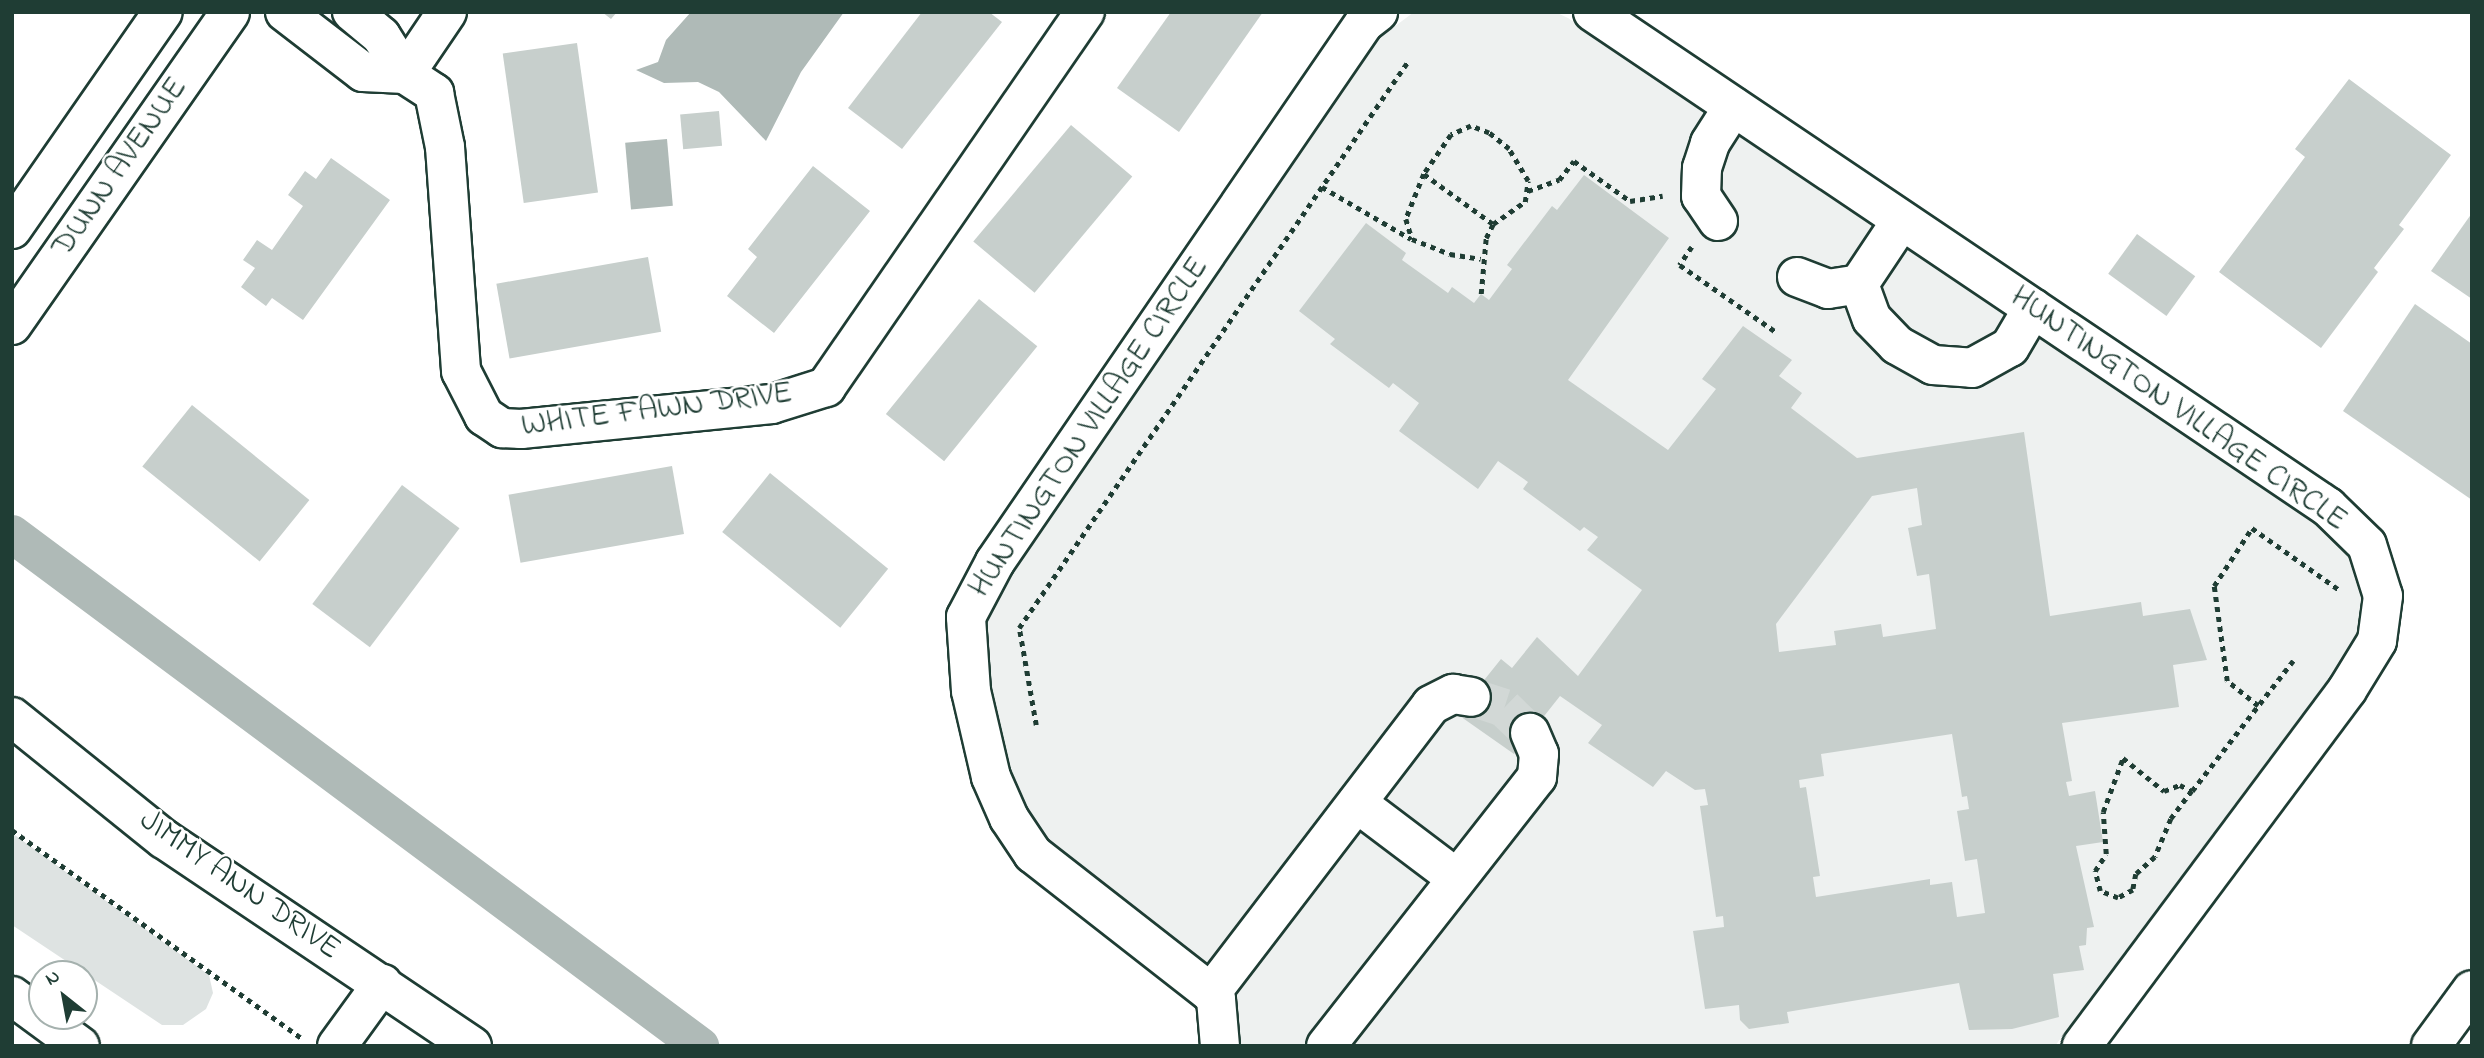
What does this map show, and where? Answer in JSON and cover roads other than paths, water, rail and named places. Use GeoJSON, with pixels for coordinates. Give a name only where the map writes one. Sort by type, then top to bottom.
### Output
{"type":"FeatureCollection","features":[{"type":"Feature","properties":{"kind":"street","name":"DUNN AVENUE"},"geometry":{"type":"LineString","coordinates":[[12,229],[163,12]]}},
{"type":"Feature","properties":{"kind":"street","name":"DUNN AVENUE"},"geometry":{"type":"LineString","coordinates":[[12,325],[230,12]]}},
{"type":"Feature","properties":{"kind":"street","name":"WHITE FAWN DRIVE"},"geometry":{"type":"LineString","coordinates":[[285,12],[363,72],[405,74]]}},
{"type":"Feature","properties":{"kind":"street","name":"WHITE FAWN DRIVE"},"geometry":{"type":"LineString","coordinates":[[352,12],[381,36],[405,74],[435,93],[445,148],[461,371],[484,416],[502,428],[521,429],[772,404],[826,387],[1085,12]]}},
{"type":"Feature","properties":{"kind":"street"},"geometry":{"type":"LineString","coordinates":[[405,74],[447,12]]}},
{"type":"Feature","properties":{"kind":"street","name":"HUNTINGTON VILLAGE CIRCLE"},"geometry":{"type":"LineString","coordinates":[[1211,993],[1034,854],[1009,818],[991,777],[971,691],[966,617],[995,562],[1364,23],[1378,12]]}},
{"type":"Feature","properties":{"kind":"street","name":"HUNTINGTON VILLAGE CIRCLE"},"geometry":{"type":"LineString","coordinates":[[1593,12],[2328,507],[2367,545],[2383,596],[2377,641],[2347,690],[2082,1046]]}},
{"type":"Feature","properties":{"kind":"street"},"geometry":{"type":"LineString","coordinates":[[1718,220],[1701,196],[1702,168],[1710,143],[1733,107]]}},
{"type":"Feature","properties":{"kind":"street"},"geometry":{"type":"LineString","coordinates":[[1797,277],[1828,289],[1859,284],[1900,220]]}},
{"type":"Feature","properties":{"kind":"street"},"geometry":{"type":"LineString","coordinates":[[1859,284],[1872,319],[1897,345],[1952,370],[1972,368],[2010,347],[2032,308]]}},
{"type":"Feature","properties":{"kind":"street"},"geometry":{"type":"LineString","coordinates":[[1220,1046],[1216,999],[1211,993],[1431,705],[1453,694],[1471,697]]}},
{"type":"Feature","properties":{"kind":"street","name":"JIMMY ANN DRIVE"},"geometry":{"type":"LineString","coordinates":[[12,717],[164,839],[382,984],[447,1039]]}},
{"type":"Feature","properties":{"kind":"street"},"geometry":{"type":"LineString","coordinates":[[1326,1046],[1455,877],[1485,849],[1537,777],[1539,754],[1530,733]]}},
{"type":"Feature","properties":{"kind":"street"},"geometry":{"type":"LineString","coordinates":[[1357,803],[1455,877]]}},
{"type":"Feature","properties":{"kind":"street"},"geometry":{"type":"LineString","coordinates":[[337,1046],[382,984]]}},
{"type":"Feature","properties":{"kind":"street"},"geometry":{"type":"LineString","coordinates":[[2431,1046],[2472,990]]}},
{"type":"Feature","properties":{"kind":"street"},"geometry":{"type":"LineString","coordinates":[[12,996],[80,1046]]}},
{"type":"Feature","properties":{"kind":"waterway"},"geometry":{"type":"LineString","coordinates":[[12,534],[700,1046]]}},
{"type":"Feature","properties":{"kind":"tunnel"},"geometry":{"type":"LineString","coordinates":[[1471,697],[1504,708],[1530,733]]}}]}
